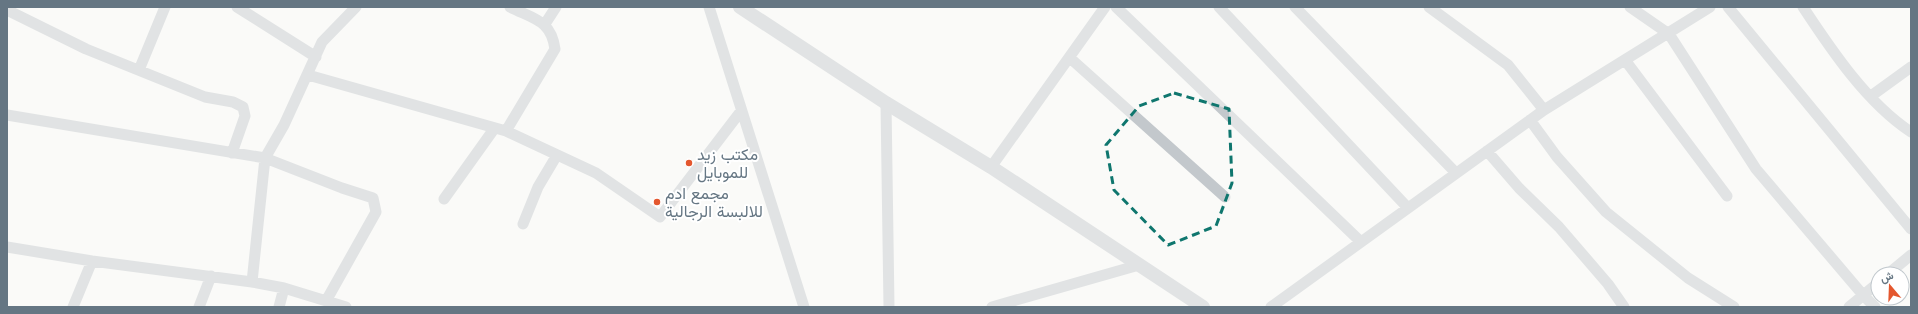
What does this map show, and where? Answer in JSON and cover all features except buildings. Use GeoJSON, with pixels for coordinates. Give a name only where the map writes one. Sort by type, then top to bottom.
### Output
{"type":"FeatureCollection","features":[{"type":"Feature","properties":{"kind":"street"},"geometry":{"type":"LineString","coordinates":[[139,70],[165,7]]}},
{"type":"Feature","properties":{"kind":"street"},"geometry":{"type":"LineString","coordinates":[[237,7],[316,57]]}},
{"type":"Feature","properties":{"kind":"street"},"geometry":{"type":"LineString","coordinates":[[252,282],[265,158],[284,125],[322,42],[356,7]]}},
{"type":"Feature","properties":{"kind":"street"},"geometry":{"type":"LineString","coordinates":[[506,132],[555,49],[553,36],[545,24],[510,7]]}},
{"type":"Feature","properties":{"kind":"street"},"geometry":{"type":"LineString","coordinates":[[545,24],[556,7]]}},
{"type":"Feature","properties":{"kind":"street"},"geometry":{"type":"LineString","coordinates":[[709,7],[804,307]]}},
{"type":"Feature","properties":{"kind":"street"},"geometry":{"type":"LineString","coordinates":[[740,7],[886,103],[991,167],[1203,307]]}},
{"type":"Feature","properties":{"kind":"street"},"geometry":{"type":"LineString","coordinates":[[991,167],[1106,7]]}},
{"type":"Feature","properties":{"kind":"street"},"geometry":{"type":"LineString","coordinates":[[1116,7],[1361,242]]}},
{"type":"Feature","properties":{"kind":"street"},"geometry":{"type":"LineString","coordinates":[[1219,7],[1408,208]]}},
{"type":"Feature","properties":{"kind":"street"},"geometry":{"type":"LineString","coordinates":[[1295,7],[1456,174]]}},
{"type":"Feature","properties":{"kind":"street"},"geometry":{"type":"LineString","coordinates":[[1429,7],[1508,65],[1544,110]]}},
{"type":"Feature","properties":{"kind":"street"},"geometry":{"type":"LineString","coordinates":[[1630,7],[1669,34],[1756,169],[1863,295],[1875,307]]}},
{"type":"Feature","properties":{"kind":"street"},"geometry":{"type":"LineString","coordinates":[[1271,307],[1544,110],[1669,34],[1710,7]]}},
{"type":"Feature","properties":{"kind":"street"},"geometry":{"type":"LineString","coordinates":[[1728,7],[1911,229]]}},
{"type":"Feature","properties":{"kind":"street"},"geometry":{"type":"LineString","coordinates":[[1803,7],[1838,59],[1892,120],[1911,132]]}},
{"type":"Feature","properties":{"kind":"street"},"geometry":{"type":"LineString","coordinates":[[7,10],[86,49],[205,97],[232,102],[243,107],[245,116],[232,153]]}},
{"type":"Feature","properties":{"kind":"street"},"geometry":{"type":"LineString","coordinates":[[1070,58],[1225,197]]}},
{"type":"Feature","properties":{"kind":"street"},"geometry":{"type":"LineString","coordinates":[[1625,60],[1727,196]]}},
{"type":"Feature","properties":{"kind":"street"},"geometry":{"type":"LineString","coordinates":[[1871,96],[1911,67]]}},
{"type":"Feature","properties":{"kind":"street"},"geometry":{"type":"LineString","coordinates":[[308,74],[506,132],[596,173],[660,217],[741,111]]}},
{"type":"Feature","properties":{"kind":"street"},"geometry":{"type":"LineString","coordinates":[[886,103],[889,307]]}},
{"type":"Feature","properties":{"kind":"street"},"geometry":{"type":"LineString","coordinates":[[7,115],[265,158],[342,188],[373,198],[376,212],[326,301]]}},
{"type":"Feature","properties":{"kind":"street"},"geometry":{"type":"LineString","coordinates":[[1530,120],[1557,157],[1606,212],[1688,278],[1734,307]]}},
{"type":"Feature","properties":{"kind":"street"},"geometry":{"type":"LineString","coordinates":[[444,198],[494,129]]}},
{"type":"Feature","properties":{"kind":"street"},"geometry":{"type":"LineString","coordinates":[[1487,151],[1519,188],[1559,227],[1608,284],[1624,307]]}},
{"type":"Feature","properties":{"kind":"street"},"geometry":{"type":"LineString","coordinates":[[523,224],[538,187],[557,155]]}},
{"type":"Feature","properties":{"kind":"street"},"geometry":{"type":"LineString","coordinates":[[7,247],[92,261],[252,282],[284,288],[346,307]]}},
{"type":"Feature","properties":{"kind":"street"},"geometry":{"type":"LineString","coordinates":[[1898,266],[1911,255]]}},
{"type":"Feature","properties":{"kind":"street"},"geometry":{"type":"LineString","coordinates":[[73,307],[92,261]]}},
{"type":"Feature","properties":{"kind":"street"},"geometry":{"type":"LineString","coordinates":[[992,307],[1140,265]]}},
{"type":"Feature","properties":{"kind":"street"},"geometry":{"type":"LineString","coordinates":[[199,307],[211,276]]}},
{"type":"Feature","properties":{"kind":"street"},"geometry":{"type":"LineString","coordinates":[[279,307],[284,288]]}},
{"type":"Feature","properties":{"kind":"street"},"geometry":{"type":"LineString","coordinates":[[1849,307],[1870,289]]}},
{"type":"Feature","properties":{"kind":"highlighted area"},"geometry":{"type":"Polygon","coordinates":[[[1174,93],[1229,109],[1232,183],[1216,226],[1168,245],[1114,190],[1106,145],[1139,106],[1174,93]]]}},
{"type":"Feature","properties":{"kind":"place","name":"مكتب زيد للموبايل"},"geometry":{"type":"Point","coordinates":[689,163]}},
{"type":"Feature","properties":{"kind":"place","name":"مجمع ادم للالبسة الرجالية"},"geometry":{"type":"Point","coordinates":[657,202]}}]}
